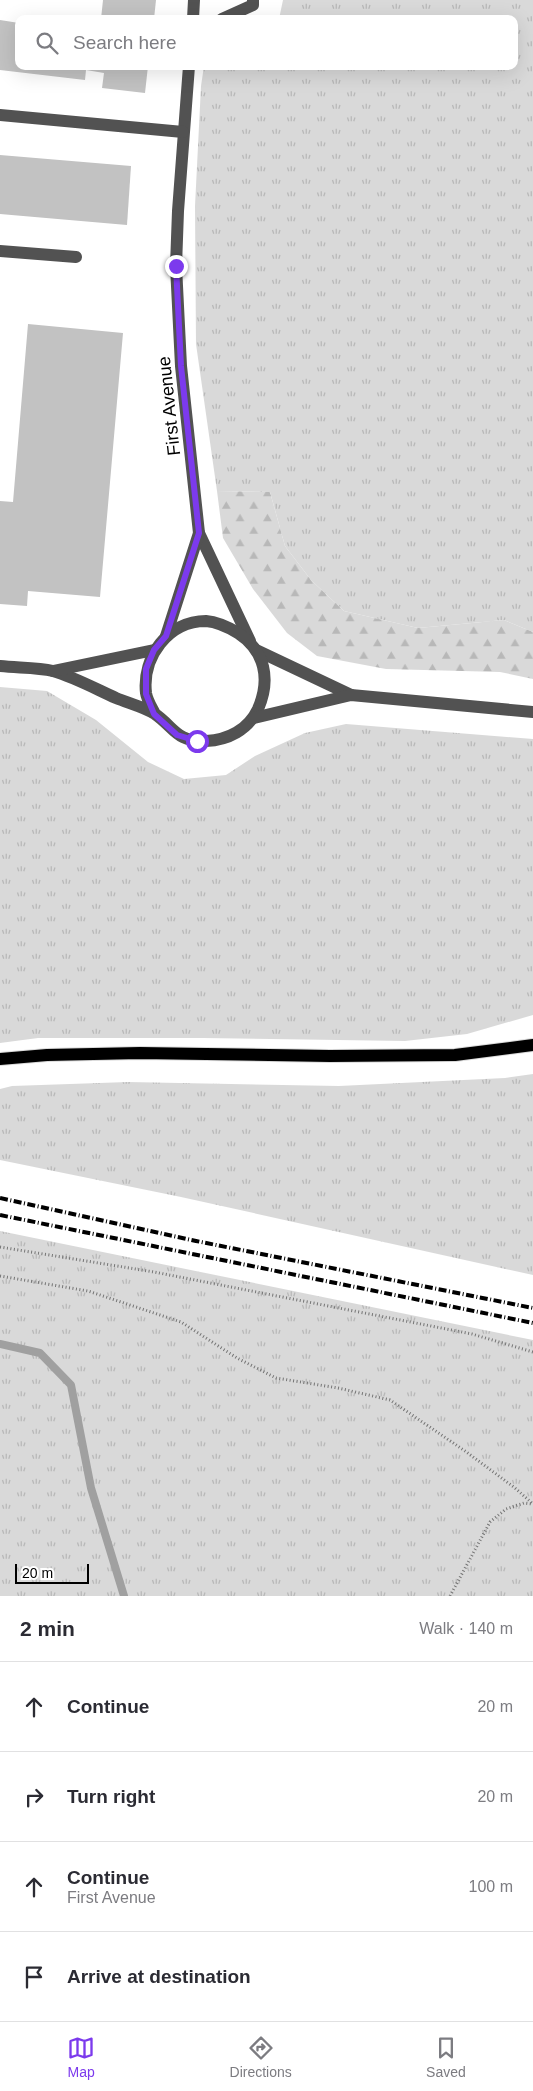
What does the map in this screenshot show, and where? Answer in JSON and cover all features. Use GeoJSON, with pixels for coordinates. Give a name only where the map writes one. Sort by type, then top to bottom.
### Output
{"type":"FeatureCollection","features":[{"type":"Feature","properties":{"kind":"main road"},"geometry":{"type":"LineString","coordinates":[[0,1059],[47,1055],[140,1053],[330,1056],[455,1055],[533,1045]]}},
{"type":"Feature","properties":{"kind":"street"},"geometry":{"type":"LineString","coordinates":[[193,15],[194,0]]}},
{"type":"Feature","properties":{"kind":"street"},"geometry":{"type":"LineString","coordinates":[[231,15],[253,5],[253,0]]}},
{"type":"Feature","properties":{"kind":"street","name":"First Avenue"},"geometry":{"type":"LineString","coordinates":[[189,70],[178,211],[177,276],[181,366],[199,533],[253,646]]}},
{"type":"Feature","properties":{"kind":"street"},"geometry":{"type":"LineString","coordinates":[[0,115],[183,132]]}},
{"type":"Feature","properties":{"kind":"street"},"geometry":{"type":"LineString","coordinates":[[0,251],[76,256]]}},
{"type":"Feature","properties":{"kind":"street","name":"First Avenue"},"geometry":{"type":"LineString","coordinates":[[166,636],[199,533]]}},
{"type":"Feature","properties":{"kind":"street"},"geometry":{"type":"LineString","coordinates":[[154,714],[146,694],[146,669],[154,650],[166,636],[183,626],[206,621],[226,625],[253,646],[351,695]]}},
{"type":"Feature","properties":{"kind":"street"},"geometry":{"type":"LineString","coordinates":[[52,671],[154,714],[177,735],[197,741],[220,740],[238,733],[254,718],[264,695],[264,669],[253,646]]}},
{"type":"Feature","properties":{"kind":"street"},"geometry":{"type":"LineString","coordinates":[[0,666],[52,671],[154,650]]}},
{"type":"Feature","properties":{"kind":"street"},"geometry":{"type":"LineString","coordinates":[[254,718],[351,695],[533,712]]}},
{"type":"Feature","properties":{"kind":"path"},"geometry":{"type":"LineString","coordinates":[[0,1247],[154,1272],[472,1334],[533,1352]]}},
{"type":"Feature","properties":{"kind":"path"},"geometry":{"type":"LineString","coordinates":[[0,1276],[88,1291],[181,1322],[237,1358],[276,1378],[338,1388],[390,1400],[465,1451],[515,1488],[533,1504]]}},
{"type":"Feature","properties":{"kind":"path"},"geometry":{"type":"LineString","coordinates":[[450,1596],[490,1522],[506,1509],[524,1503],[533,1504]]}},
{"type":"Feature","properties":{"kind":"green space"},"geometry":{"type":"Polygon","coordinates":[[[283,0],[533,0],[533,632],[504,620],[418,628],[344,611],[311,580],[285,546],[270,492],[217,491],[196,344],[195,206],[203,70],[518,70],[518,15],[280,15],[283,0]]]}},
{"type":"Feature","properties":{"kind":"green space"},"geometry":{"type":"Polygon","coordinates":[[[217,491],[270,492],[285,546],[311,580],[344,611],[418,628],[504,620],[533,632],[533,679],[500,672],[386,669],[317,656],[287,633],[253,589],[223,538],[217,491]]]}},
{"type":"Feature","properties":{"kind":"green space"},"geometry":{"type":"Polygon","coordinates":[[[0,687],[47,691],[96,720],[148,762],[184,779],[226,775],[255,756],[305,733],[346,724],[533,739],[533,1015],[467,1034],[405,1041],[38,1038],[0,1043],[0,687]]]}},
{"type":"Feature","properties":{"kind":"green space"},"geometry":{"type":"Polygon","coordinates":[[[533,1074],[533,1275],[181,1197],[0,1160],[0,1089],[12,1086],[128,1082],[339,1086],[505,1078],[533,1074]]]}},
{"type":"Feature","properties":{"kind":"green space"},"geometry":{"type":"Polygon","coordinates":[[[0,1231],[533,1340],[533,1596],[0,1596],[0,1231]]]}},
{"type":"Feature","properties":{"kind":"building"},"geometry":{"type":"Polygon","coordinates":[[[103,0],[156,0],[154,15],[101,15],[103,0]]]}},
{"type":"Feature","properties":{"kind":"building"},"geometry":{"type":"Polygon","coordinates":[[[0,20],[15,22],[15,70],[86,70],[85,80],[0,70],[0,20]]]}},
{"type":"Feature","properties":{"kind":"building"},"geometry":{"type":"Polygon","coordinates":[[[86,70],[148,70],[145,93],[102,88],[104,73],[86,70]]]}},
{"type":"Feature","properties":{"kind":"building"},"geometry":{"type":"Polygon","coordinates":[[[0,155],[131,166],[127,225],[0,214],[0,155]]]}},
{"type":"Feature","properties":{"kind":"building"},"geometry":{"type":"Polygon","coordinates":[[[28,324],[123,333],[100,597],[28,591],[27,606],[0,604],[0,501],[13,502],[28,324]]]}},
{"type":"Feature","properties":{"kind":"waterway"},"geometry":{"type":"LineString","coordinates":[[0,1344],[40,1353],[71,1385],[91,1488],[124,1596]]}},
{"type":"Feature","properties":{"kind":"railway"},"geometry":{"type":"LineString","coordinates":[[0,1198],[196,1241],[533,1308]]}},
{"type":"Feature","properties":{"kind":"railway"},"geometry":{"type":"LineString","coordinates":[[0,1215],[533,1323]]}},
{"type":"Feature","properties":{"kind":"route"},"geometry":{"type":"LineString","coordinates":[[176,266],[181,366],[199,533],[166,636],[154,650],[146,669],[146,694],[154,714],[177,735],[197,741]]}}]}
